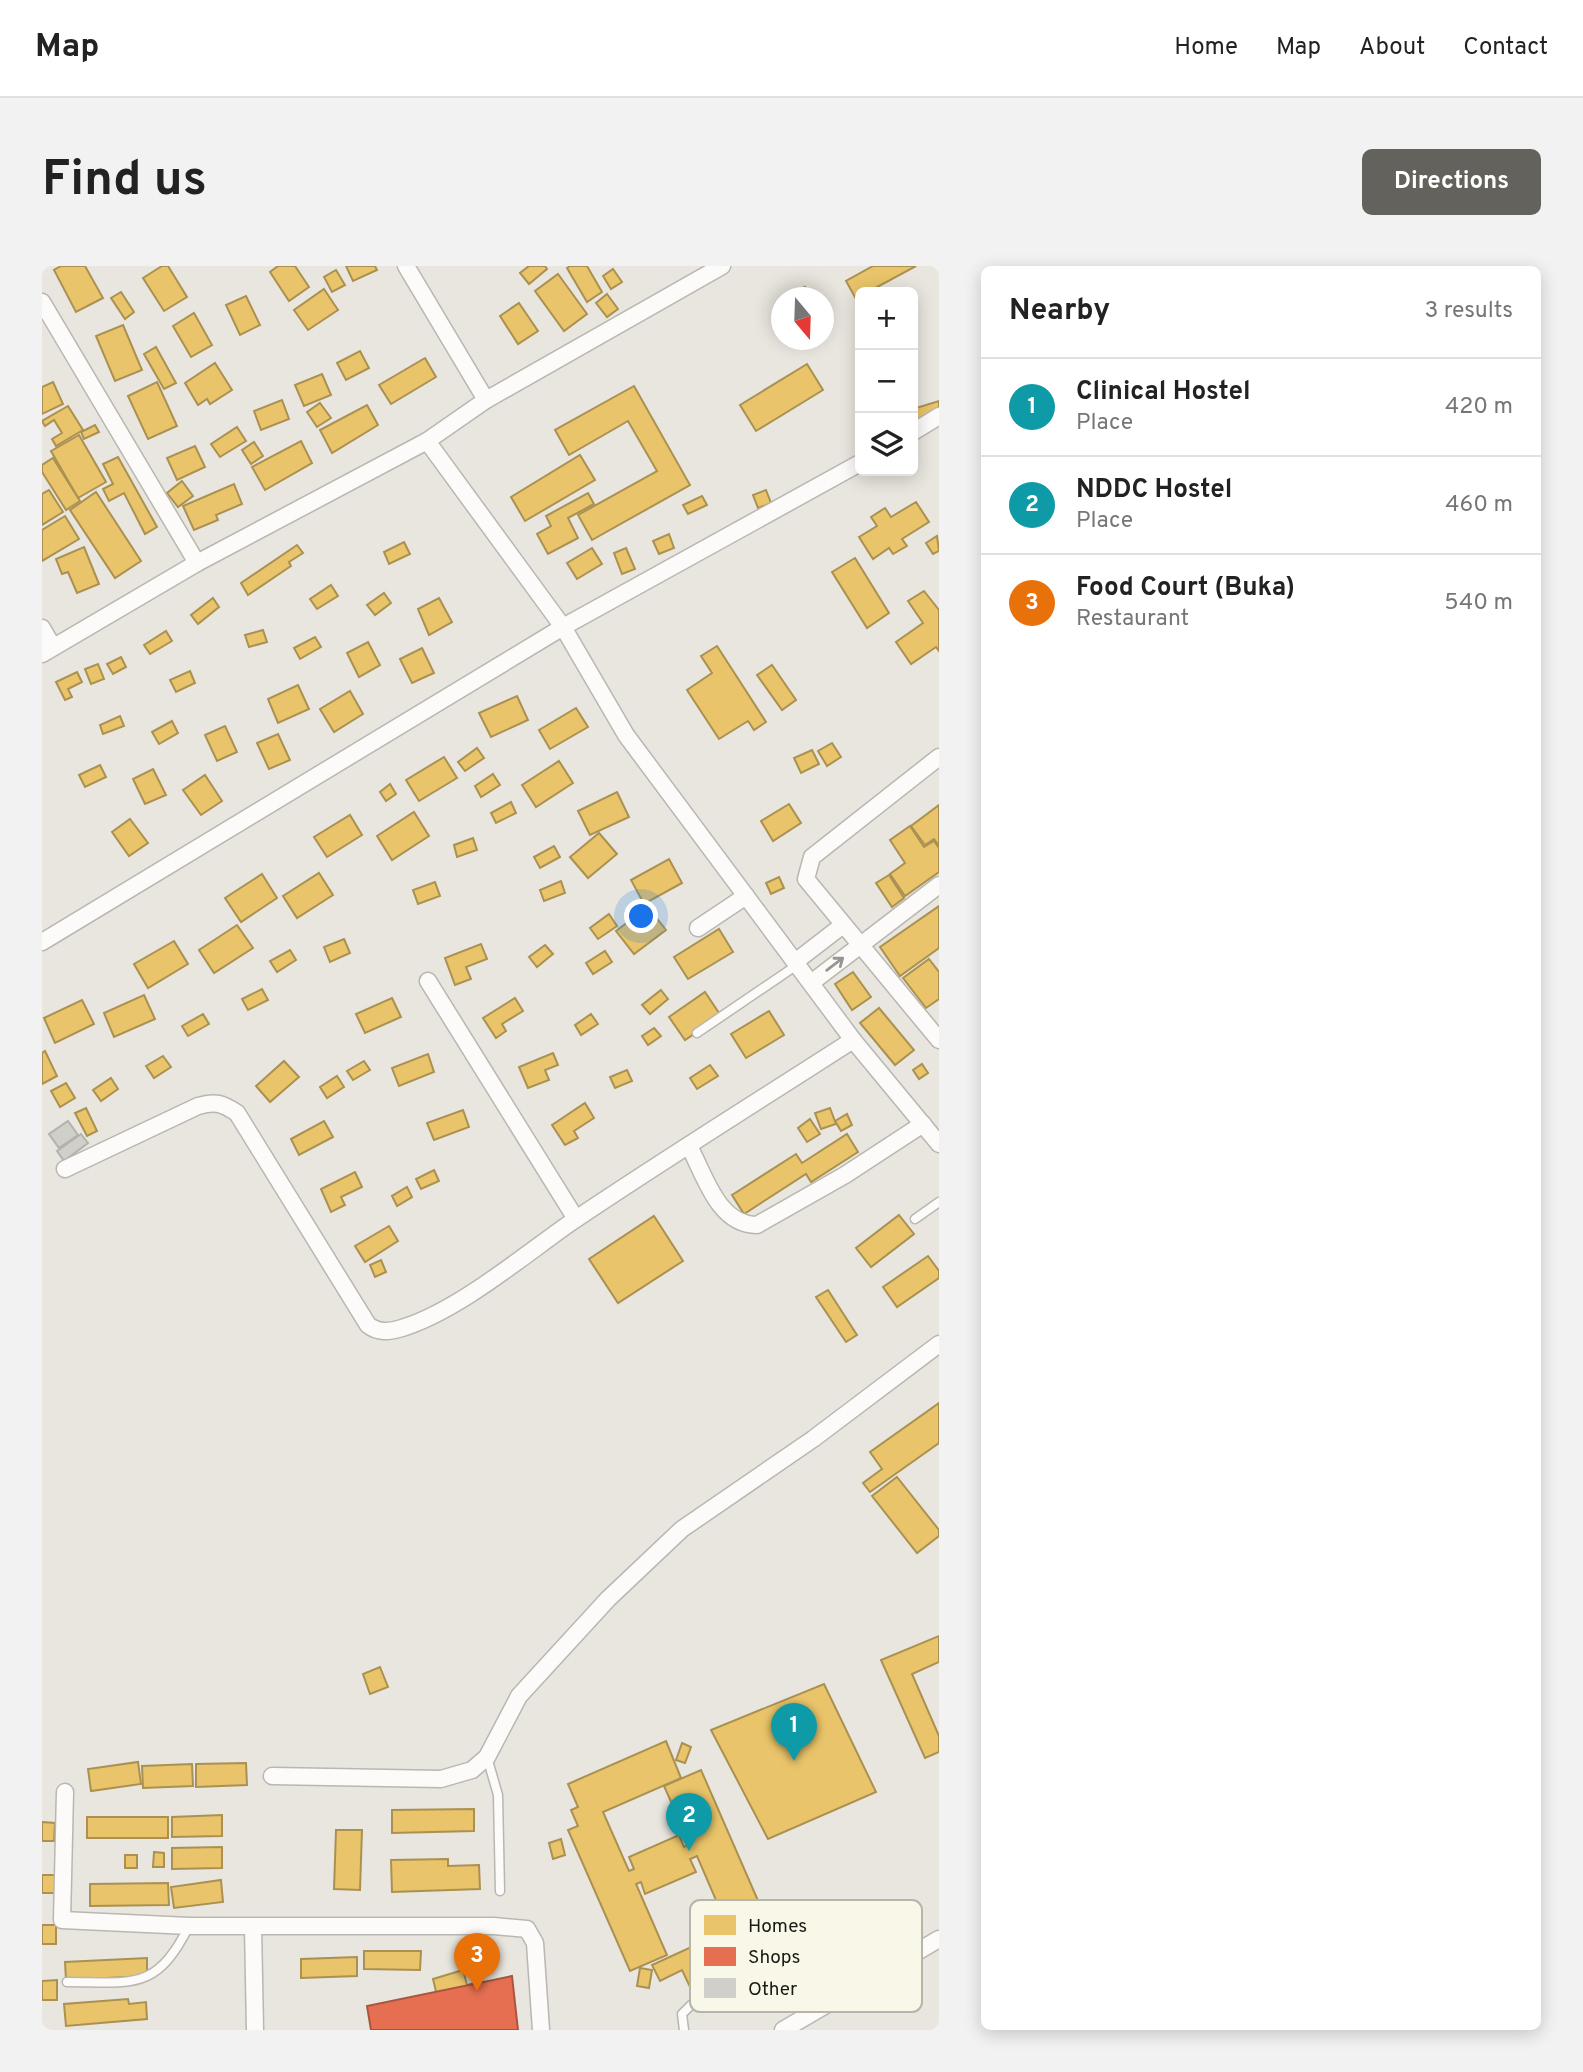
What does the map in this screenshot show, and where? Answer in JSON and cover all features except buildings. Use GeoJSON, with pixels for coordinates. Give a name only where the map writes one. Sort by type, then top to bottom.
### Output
{"type":"FeatureCollection","features":[{"type":"Feature","properties":{"kind":"street"},"geometry":{"type":"LineString","coordinates":[[406,266],[486,400]]}},
{"type":"Feature","properties":{"kind":"street"},"geometry":{"type":"LineString","coordinates":[[42,628],[48,651],[197,563],[427,440],[486,400],[722,266]]}},
{"type":"Feature","properties":{"kind":"street"},"geometry":{"type":"LineString","coordinates":[[42,302],[197,563]]}},
{"type":"Feature","properties":{"kind":"street"},"geometry":{"type":"LineString","coordinates":[[918,429],[939,416]]}},
{"type":"Feature","properties":{"kind":"street"},"geometry":{"type":"LineString","coordinates":[[427,440],[564,627],[626,735],[853,1040],[939,1144]]}},
{"type":"Feature","properties":{"kind":"street"},"geometry":{"type":"LineString","coordinates":[[42,942],[564,627],[855,466]]}},
{"type":"Feature","properties":{"kind":"street"},"geometry":{"type":"LineString","coordinates":[[936,1030],[860,946],[806,879],[813,857],[939,757]]}},
{"type":"Feature","properties":{"kind":"street"},"geometry":{"type":"LineString","coordinates":[[811,983],[939,886]]}},
{"type":"Feature","properties":{"kind":"street"},"geometry":{"type":"LineString","coordinates":[[698,928],[746,896]]}},
{"type":"Feature","properties":{"kind":"street"},"geometry":{"type":"LineString","coordinates":[[796,963],[843,925]]}},
{"type":"Feature","properties":{"kind":"street"},"geometry":{"type":"LineString","coordinates":[[428,981],[576,1219]]}},
{"type":"Feature","properties":{"kind":"street"},"geometry":{"type":"LineString","coordinates":[[65,1169],[198,1106],[214,1101],[226,1105],[237,1113],[368,1325],[376,1331],[402,1328],[455,1302],[576,1219],[853,1040]]}},
{"type":"Feature","properties":{"kind":"street"},"geometry":{"type":"LineString","coordinates":[[689,1146],[723,1212],[743,1225],[757,1225],[845,1175],[923,1124]]}},
{"type":"Feature","properties":{"kind":"street"},"geometry":{"type":"LineString","coordinates":[[272,1776],[441,1779],[472,1770],[487,1757],[519,1696],[608,1599],[682,1529],[813,1439],[939,1344]]}},
{"type":"Feature","properties":{"kind":"street"},"geometry":{"type":"LineString","coordinates":[[65,1792],[62,1920],[189,1926],[494,1926],[527,1929],[535,1943],[541,2030]]}},
{"type":"Feature","properties":{"kind":"street"},"geometry":{"type":"LineString","coordinates":[[253,1927],[255,2030]]}},
{"type":"Feature","properties":{"kind":"street"},"geometry":{"type":"LineString","coordinates":[[922,1948],[939,1938]]}},
{"type":"Feature","properties":{"kind":"street"},"geometry":{"type":"LineString","coordinates":[[783,2030],[814,2012]]}},
{"type":"Feature","properties":{"kind":"lane"},"geometry":{"type":"LineString","coordinates":[[697,1033],[796,963]]}},
{"type":"Feature","properties":{"kind":"lane"},"geometry":{"type":"LineString","coordinates":[[915,1219],[939,1202]]}},
{"type":"Feature","properties":{"kind":"lane"},"geometry":{"type":"LineString","coordinates":[[487,1757],[498,1795],[500,1891]]}},
{"type":"Feature","properties":{"kind":"lane"},"geometry":{"type":"LineString","coordinates":[[67,1982],[129,1982],[148,1978],[165,1963],[189,1926]]}},
{"type":"Feature","properties":{"kind":"lane"},"geometry":{"type":"LineString","coordinates":[[684,2030],[682,2014],[690,2006]]}},
{"type":"Feature","properties":{"kind":"place","name":"Clinical Hostel"},"geometry":{"type":"Point","coordinates":[794,1761]}},
{"type":"Feature","properties":{"kind":"place","name":"NDDC Hostel"},"geometry":{"type":"Point","coordinates":[689,1851]}},
{"type":"Feature","properties":{"kind":"place","name":"Food Court (Buka)"},"geometry":{"type":"Point","coordinates":[477,1991]}}]}
